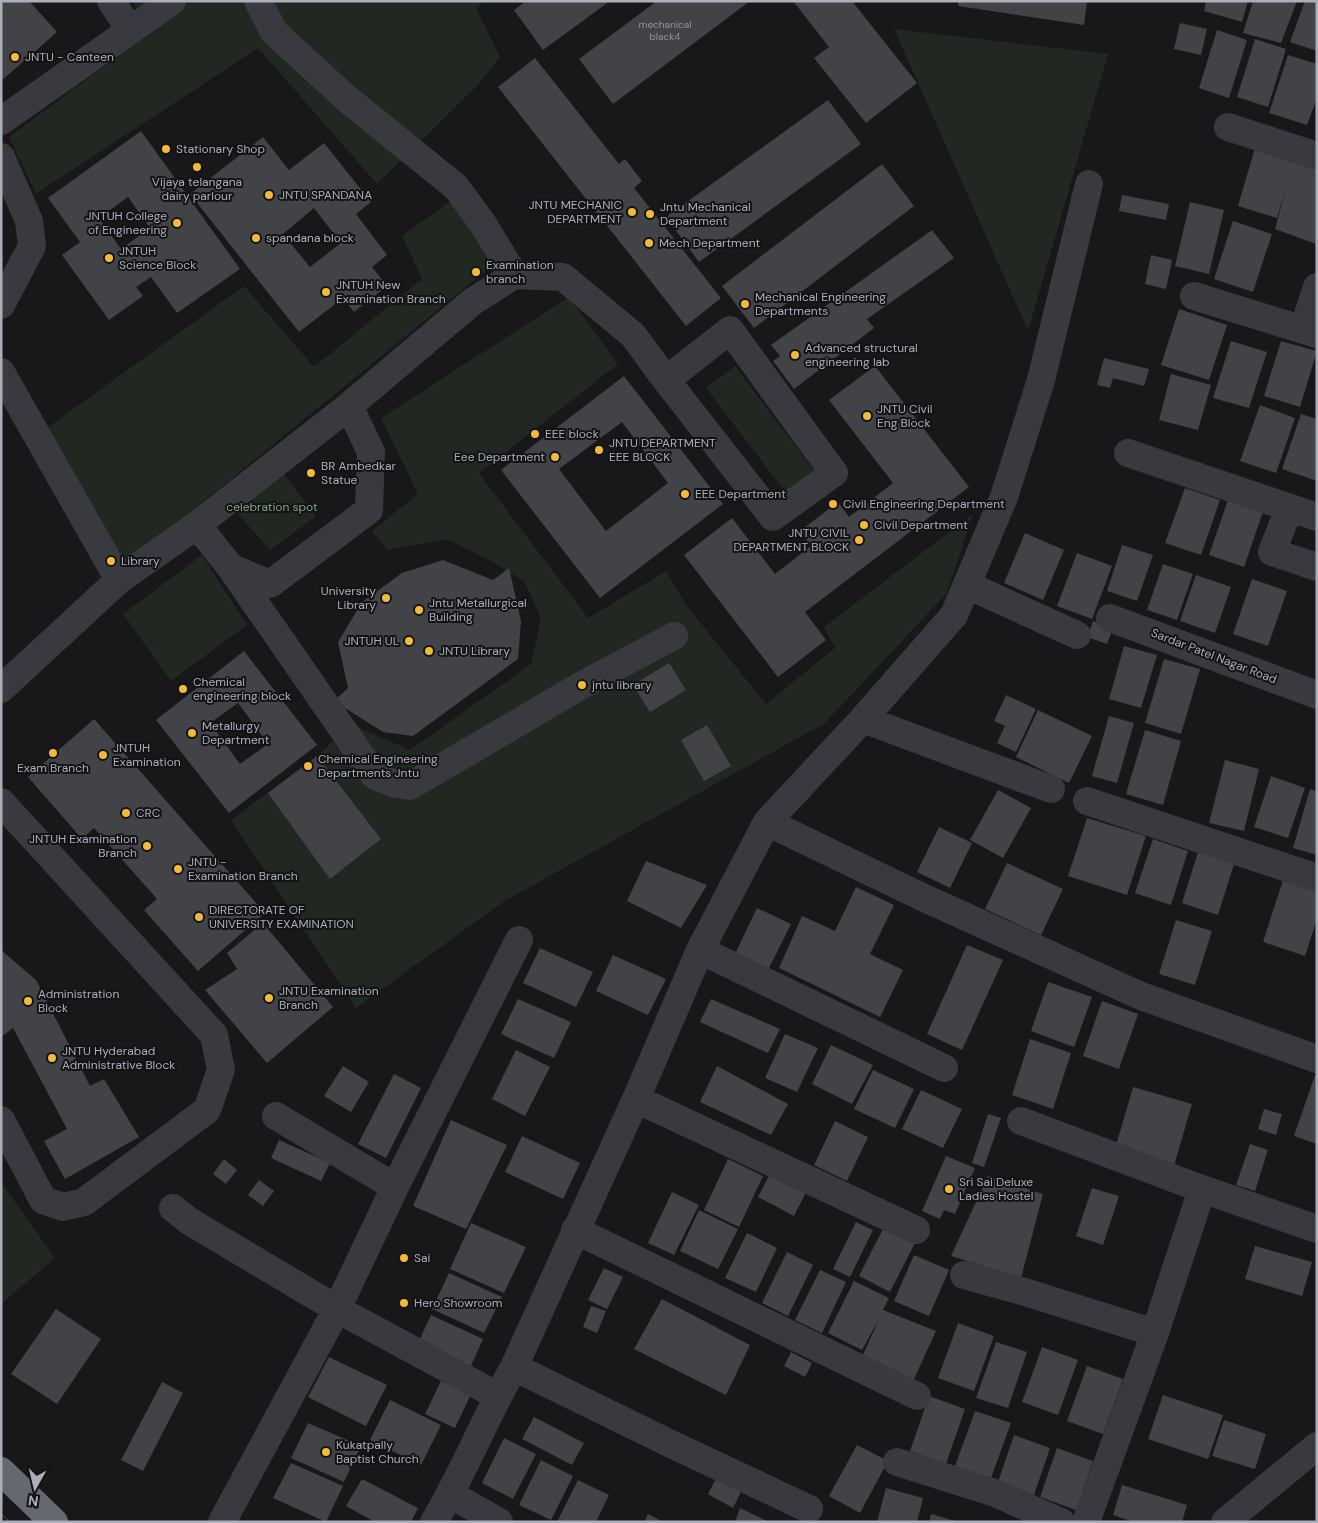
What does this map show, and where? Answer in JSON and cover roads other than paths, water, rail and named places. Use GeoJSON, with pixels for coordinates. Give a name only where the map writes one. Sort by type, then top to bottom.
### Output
{"type":"FeatureCollection","features":[{"type":"Feature","properties":{"kind":"highway"},"geometry":{"type":"LineString","coordinates":[[1,1472],[54,1522]]}},
{"type":"Feature","properties":{"kind":"street"},"geometry":{"type":"LineString","coordinates":[[112,1],[130,30]]}},
{"type":"Feature","properties":{"kind":"street"},"geometry":{"type":"LineString","coordinates":[[1,121],[172,1]]}},
{"type":"Feature","properties":{"kind":"street"},"geometry":{"type":"LineString","coordinates":[[258,1],[274,32],[346,98],[456,187],[484,224],[514,275]]}},
{"type":"Feature","properties":{"kind":"street"},"geometry":{"type":"LineString","coordinates":[[1228,127],[1317,156]]}},
{"type":"Feature","properties":{"kind":"street"},"geometry":{"type":"LineString","coordinates":[[1,157],[29,221],[32,246],[1,305]]}},
{"type":"Feature","properties":{"kind":"street"},"geometry":{"type":"LineString","coordinates":[[434,1522],[514,1368],[636,1099],[700,950],[766,822],[863,719],[954,615],[1004,497],[1042,380],[1089,184]]}},
{"type":"Feature","properties":{"kind":"street"},"geometry":{"type":"LineString","coordinates":[[1,689],[119,580],[197,525],[349,406],[472,302],[514,275],[563,277],[633,334],[666,380],[773,517],[834,473],[730,330],[666,380]]}},
{"type":"Feature","properties":{"kind":"street"},"geometry":{"type":"LineString","coordinates":[[1194,296],[1310,332],[1317,287]]}},
{"type":"Feature","properties":{"kind":"street"},"geometry":{"type":"LineString","coordinates":[[1,372],[119,580]]}},
{"type":"Feature","properties":{"kind":"street"},"geometry":{"type":"LineString","coordinates":[[231,568],[270,584],[369,510],[371,452],[349,406]]}},
{"type":"Feature","properties":{"kind":"street"},"geometry":{"type":"LineString","coordinates":[[1128,453],[1317,517]]}},
{"type":"Feature","properties":{"kind":"street"},"geometry":{"type":"LineString","coordinates":[[1289,508],[1272,552],[1317,566]]}},
{"type":"Feature","properties":{"kind":"street"},"geometry":{"type":"LineString","coordinates":[[197,525],[231,568],[375,776],[396,784],[410,786],[582,686],[674,636]]}},
{"type":"Feature","properties":{"kind":"street"},"geometry":{"type":"LineString","coordinates":[[967,585],[1078,635]]}},
{"type":"Feature","properties":{"kind":"street","name":"Sardar Patel Nagar Road"},"geometry":{"type":"LineString","coordinates":[[1110,618],[1317,695]]}},
{"type":"Feature","properties":{"kind":"street"},"geometry":{"type":"LineString","coordinates":[[863,719],[1051,789]]}},
{"type":"Feature","properties":{"kind":"street"},"geometry":{"type":"LineString","coordinates":[[1087,801],[1317,878]]}},
{"type":"Feature","properties":{"kind":"street"},"geometry":{"type":"LineString","coordinates":[[1,802],[214,1035],[221,1070],[207,1110],[84,1202],[63,1207],[43,1200],[1,1120]]}},
{"type":"Feature","properties":{"kind":"street"},"geometry":{"type":"LineString","coordinates":[[766,822],[929,900],[1141,996],[1317,1059]]}},
{"type":"Feature","properties":{"kind":"street"},"geometry":{"type":"LineString","coordinates":[[222,1522],[336,1309],[519,940]]}},
{"type":"Feature","properties":{"kind":"street"},"geometry":{"type":"LineString","coordinates":[[700,950],[944,1068]]}},
{"type":"Feature","properties":{"kind":"street"},"geometry":{"type":"LineString","coordinates":[[636,1099],[916,1230]]}},
{"type":"Feature","properties":{"kind":"street"},"geometry":{"type":"LineString","coordinates":[[276,1116],[395,1187]]}},
{"type":"Feature","properties":{"kind":"street"},"geometry":{"type":"LineString","coordinates":[[1020,1121],[1317,1229]]}},
{"type":"Feature","properties":{"kind":"street"},"geometry":{"type":"LineString","coordinates":[[1086,1522],[1155,1333],[1202,1188]]}},
{"type":"Feature","properties":{"kind":"street"},"geometry":{"type":"LineString","coordinates":[[173,1208],[190,1221],[336,1309],[498,1396]]}},
{"type":"Feature","properties":{"kind":"street"},"geometry":{"type":"LineString","coordinates":[[575,1230],[917,1396]]}},
{"type":"Feature","properties":{"kind":"street"},"geometry":{"type":"LineString","coordinates":[[964,1275],[1155,1333]]}},
{"type":"Feature","properties":{"kind":"street"},"geometry":{"type":"LineString","coordinates":[[514,1368],[809,1509]]}},
{"type":"Feature","properties":{"kind":"street"},"geometry":{"type":"LineString","coordinates":[[1225,1522],[1317,1446]]}},
{"type":"Feature","properties":{"kind":"street"},"geometry":{"type":"LineString","coordinates":[[897,1462],[995,1493],[1061,1522]]}},
{"type":"Feature","properties":{"kind":"street"},"geometry":{"type":"LineString","coordinates":[[450,1494],[499,1522]]}},
{"type":"Feature","properties":{"kind":"railway"},"geometry":{"type":"LineString","coordinates":[[1,1517],[6,1522]]}},
{"type":"Feature","properties":{"kind":"place","name":"JNTU - Canteen"},"geometry":{"type":"Point","coordinates":[15,57]}},
{"type":"Feature","properties":{"kind":"place","name":"Stationary Shop"},"geometry":{"type":"Point","coordinates":[166,149]}},
{"type":"Feature","properties":{"kind":"place","name":"Vijaya telangana dairy parlour"},"geometry":{"type":"Point","coordinates":[197,167]}},
{"type":"Feature","properties":{"kind":"place","name":"JNTU SPANDANA"},"geometry":{"type":"Point","coordinates":[269,195]}},
{"type":"Feature","properties":{"kind":"place","name":"JNTU MECHANIC DEPARTMENT"},"geometry":{"type":"Point","coordinates":[632,212]}},
{"type":"Feature","properties":{"kind":"place","name":"Jntu Mechanical Department"},"geometry":{"type":"Point","coordinates":[650,214]}},
{"type":"Feature","properties":{"kind":"place","name":"JNTUH College of Engineering"},"geometry":{"type":"Point","coordinates":[177,223]}},
{"type":"Feature","properties":{"kind":"place","name":"spandana block"},"geometry":{"type":"Point","coordinates":[256,238]}},
{"type":"Feature","properties":{"kind":"place","name":"Mech Department"},"geometry":{"type":"Point","coordinates":[649,243]}},
{"type":"Feature","properties":{"kind":"place","name":"JNTUH Science Block"},"geometry":{"type":"Point","coordinates":[109,258]}},
{"type":"Feature","properties":{"kind":"place","name":"Examination branch"},"geometry":{"type":"Point","coordinates":[476,272]}},
{"type":"Feature","properties":{"kind":"place","name":"JNTUH New Examination Branch"},"geometry":{"type":"Point","coordinates":[326,292]}},
{"type":"Feature","properties":{"kind":"place","name":"Mechanical Engineering Departments"},"geometry":{"type":"Point","coordinates":[745,304]}},
{"type":"Feature","properties":{"kind":"place","name":"Advanced structural engineering lab"},"geometry":{"type":"Point","coordinates":[795,355]}},
{"type":"Feature","properties":{"kind":"place","name":"JNTU Civil Eng Block"},"geometry":{"type":"Point","coordinates":[867,416]}},
{"type":"Feature","properties":{"kind":"place","name":"EEE block"},"geometry":{"type":"Point","coordinates":[535,434]}},
{"type":"Feature","properties":{"kind":"place","name":"JNTU DEPARTMENT EEE BLOCK"},"geometry":{"type":"Point","coordinates":[599,450]}},
{"type":"Feature","properties":{"kind":"place","name":"Eee Department"},"geometry":{"type":"Point","coordinates":[555,457]}},
{"type":"Feature","properties":{"kind":"place","name":"BR Ambedkar Statue"},"geometry":{"type":"Point","coordinates":[311,473]}},
{"type":"Feature","properties":{"kind":"place","name":"EEE Department"},"geometry":{"type":"Point","coordinates":[685,494]}},
{"type":"Feature","properties":{"kind":"place","name":"Civil Engineering Department"},"geometry":{"type":"Point","coordinates":[833,504]}},
{"type":"Feature","properties":{"kind":"place","name":"Civil Department"},"geometry":{"type":"Point","coordinates":[864,525]}},
{"type":"Feature","properties":{"kind":"place","name":"JNTU CIVIL DEPARTMENT BLOCK"},"geometry":{"type":"Point","coordinates":[859,540]}},
{"type":"Feature","properties":{"kind":"place","name":"Library"},"geometry":{"type":"Point","coordinates":[111,561]}},
{"type":"Feature","properties":{"kind":"place","name":"University Library"},"geometry":{"type":"Point","coordinates":[386,598]}},
{"type":"Feature","properties":{"kind":"place","name":"Jntu Metallurgical Building"},"geometry":{"type":"Point","coordinates":[419,610]}},
{"type":"Feature","properties":{"kind":"place","name":"JNTUH UL"},"geometry":{"type":"Point","coordinates":[409,641]}},
{"type":"Feature","properties":{"kind":"place","name":"JNTU Library"},"geometry":{"type":"Point","coordinates":[429,651]}},
{"type":"Feature","properties":{"kind":"place","name":"jntu library"},"geometry":{"type":"Point","coordinates":[582,685]}},
{"type":"Feature","properties":{"kind":"place","name":"Chemical engineering block"},"geometry":{"type":"Point","coordinates":[183,689]}},
{"type":"Feature","properties":{"kind":"place","name":"Metallurgy Department"},"geometry":{"type":"Point","coordinates":[192,733]}},
{"type":"Feature","properties":{"kind":"place","name":"Exam Branch"},"geometry":{"type":"Point","coordinates":[53,753]}},
{"type":"Feature","properties":{"kind":"place","name":"JNTUH Examination"},"geometry":{"type":"Point","coordinates":[103,755]}},
{"type":"Feature","properties":{"kind":"place","name":"Chemical Engineering Departments Jntu"},"geometry":{"type":"Point","coordinates":[308,766]}},
{"type":"Feature","properties":{"kind":"place","name":"CRC"},"geometry":{"type":"Point","coordinates":[126,813]}},
{"type":"Feature","properties":{"kind":"place","name":"JNTUH Examination Branch"},"geometry":{"type":"Point","coordinates":[147,846]}},
{"type":"Feature","properties":{"kind":"place","name":"JNTU - Examination Branch"},"geometry":{"type":"Point","coordinates":[178,869]}},
{"type":"Feature","properties":{"kind":"place","name":"DIRECTORATE OF UNIVERSITY EXAMINATION"},"geometry":{"type":"Point","coordinates":[199,917]}},
{"type":"Feature","properties":{"kind":"place","name":"JNTU Examination Branch"},"geometry":{"type":"Point","coordinates":[269,998]}},
{"type":"Feature","properties":{"kind":"place","name":"Administration Block"},"geometry":{"type":"Point","coordinates":[28,1001]}},
{"type":"Feature","properties":{"kind":"place","name":"JNTU Hyderabad Administrative Block"},"geometry":{"type":"Point","coordinates":[52,1058]}},
{"type":"Feature","properties":{"kind":"place","name":"Sri Sai Deluxe Ladies Hostel"},"geometry":{"type":"Point","coordinates":[949,1189]}},
{"type":"Feature","properties":{"kind":"place","name":"Sai"},"geometry":{"type":"Point","coordinates":[404,1258]}},
{"type":"Feature","properties":{"kind":"place","name":"Hero Showroom"},"geometry":{"type":"Point","coordinates":[404,1303]}},
{"type":"Feature","properties":{"kind":"place","name":"Kukatpally Baptist Church"},"geometry":{"type":"Point","coordinates":[326,1452]}},
{"type":"Feature","properties":{"kind":"park label","name":"celebration spot"},"geometry":{"type":"Point","coordinates":[272,507]}}]}
